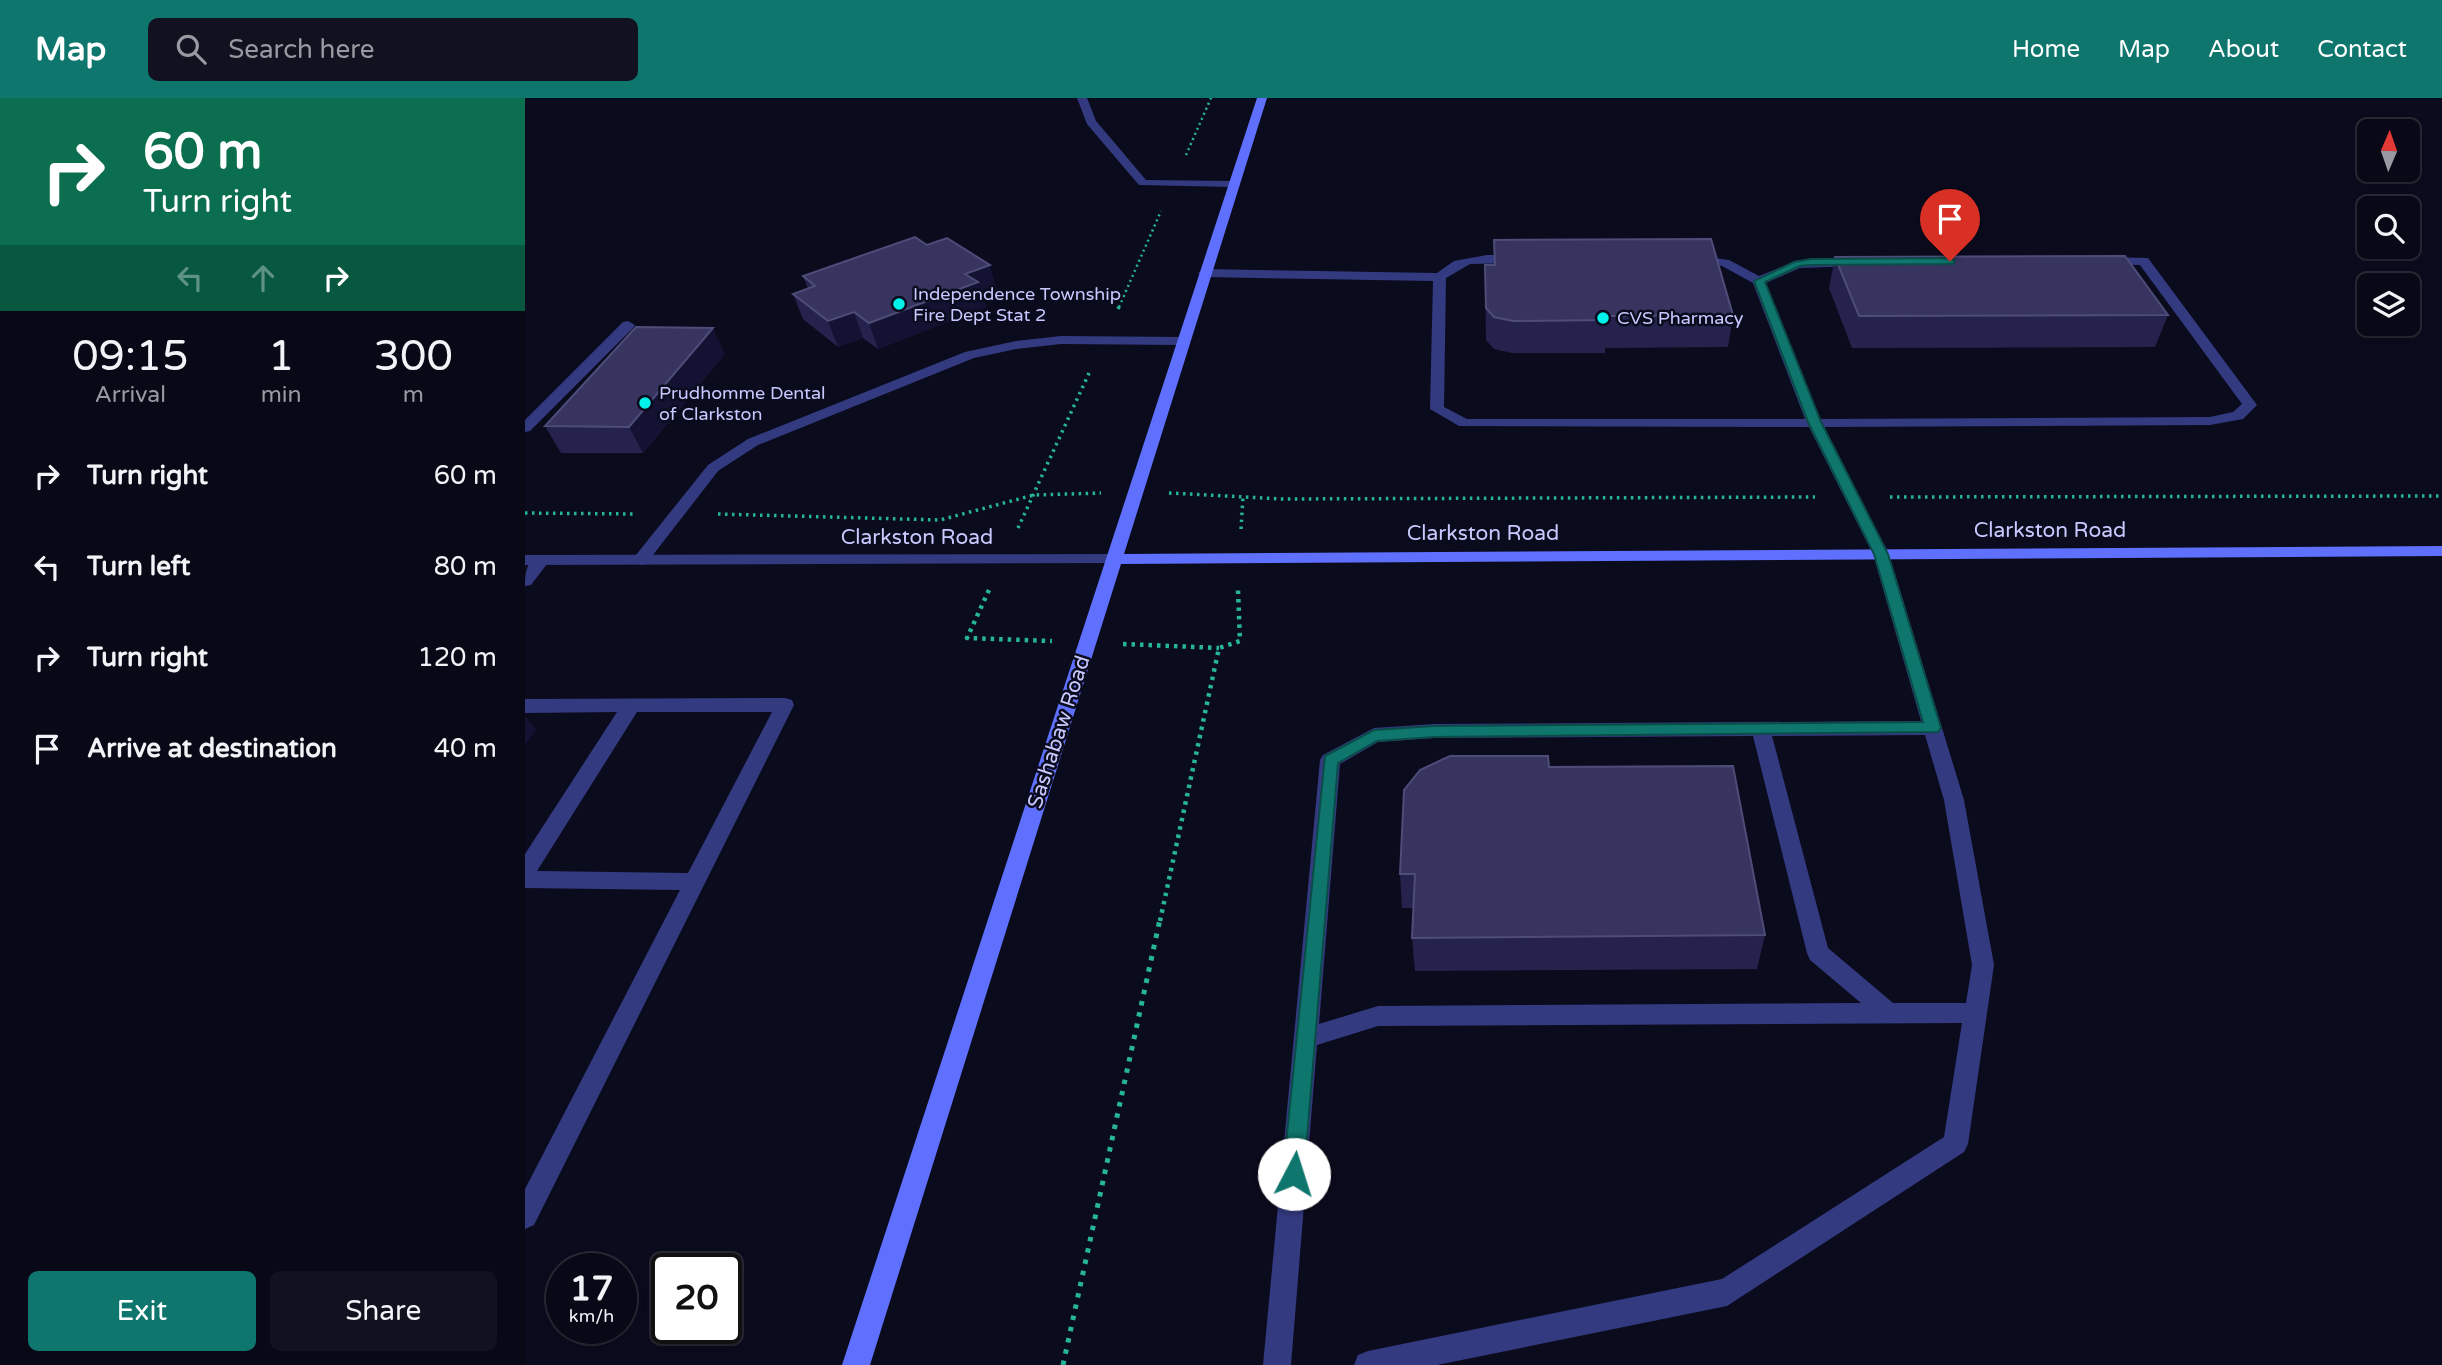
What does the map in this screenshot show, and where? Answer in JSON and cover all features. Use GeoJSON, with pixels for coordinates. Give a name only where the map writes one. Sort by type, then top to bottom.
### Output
{"type":"FeatureCollection","features":[{"type":"Feature","properties":{"kind":"main road","name":"Sashabaw Road"},"geometry":{"type":"LineString","coordinates":[[856,1365],[1262,98]]}},
{"type":"Feature","properties":{"kind":"main road","name":"Clarkston Road"},"geometry":{"type":"LineString","coordinates":[[1114,559],[2442,551]]}},
{"type":"Feature","properties":{"kind":"street"},"geometry":{"type":"LineString","coordinates":[[1082,98],[1081,102],[1091,122],[1143,183],[1233,184]]}},
{"type":"Feature","properties":{"kind":"street"},"geometry":{"type":"LineString","coordinates":[[1535,259],[1468,259],[1454,263],[1440,277],[1437,409],[1464,423],[2210,422],[2238,416],[2250,405],[2144,261],[2088,261]]}},
{"type":"Feature","properties":{"kind":"street"},"geometry":{"type":"LineString","coordinates":[[1368,1365],[1727,1292],[1955,1144],[1983,965],[1954,800],[1881,554],[1814,422],[1759,281],[1725,263],[1707,259],[1681,259]]}},
{"type":"Feature","properties":{"kind":"street"},"geometry":{"type":"LineString","coordinates":[[1759,281],[1798,264],[1880,262]]}},
{"type":"Feature","properties":{"kind":"street"},"geometry":{"type":"LineString","coordinates":[[1204,273],[1440,277]]}},
{"type":"Feature","properties":{"kind":"street"},"geometry":{"type":"LineString","coordinates":[[525,428],[628,325]]}},
{"type":"Feature","properties":{"kind":"street"},"geometry":{"type":"LineString","coordinates":[[641,560],[674,514],[713,468],[753,442],[969,355],[1016,345],[1104,340],[1183,341]]}},
{"type":"Feature","properties":{"kind":"street","name":"Clarkston Road"},"geometry":{"type":"LineString","coordinates":[[534,560],[1114,559]]}},
{"type":"Feature","properties":{"kind":"street"},"geometry":{"type":"LineString","coordinates":[[525,581],[534,560]]}},
{"type":"Feature","properties":{"kind":"street"},"geometry":{"type":"LineString","coordinates":[[525,706],[785,705],[525,1216]]}},
{"type":"Feature","properties":{"kind":"street"},"geometry":{"type":"LineString","coordinates":[[525,872],[631,706]]}},
{"type":"Feature","properties":{"kind":"street"},"geometry":{"type":"LineString","coordinates":[[1277,1365],[1331,760],[1374,735],[1434,731],[1933,728]]}},
{"type":"Feature","properties":{"kind":"street"},"geometry":{"type":"LineString","coordinates":[[1761,729],[1818,953],[1888,1013]]}},
{"type":"Feature","properties":{"kind":"street"},"geometry":{"type":"LineString","coordinates":[[525,879],[695,882]]}},
{"type":"Feature","properties":{"kind":"street"},"geometry":{"type":"LineString","coordinates":[[1306,1038],[1378,1016],[1976,1013]]}},
{"type":"Feature","properties":{"kind":"path"},"geometry":{"type":"LineString","coordinates":[[1034,495],[1211,98]]}},
{"type":"Feature","properties":{"kind":"path"},"geometry":{"type":"LineString","coordinates":[[525,513],[786,514],[940,520],[1034,495],[1135,492],[1283,499],[2442,496]]}},
{"type":"Feature","properties":{"kind":"path"},"geometry":{"type":"LineString","coordinates":[[1063,1365],[1219,648],[1240,641],[1238,607]]}},
{"type":"Feature","properties":{"kind":"building"},"geometry":{"type":"Polygon","coordinates":[[[915,237],[927,245],[947,238],[990,265],[965,274],[978,282],[869,323],[854,312],[828,321],[793,294],[815,286],[803,276],[915,237]]]}},
{"type":"Feature","properties":{"kind":"building"},"geometry":{"type":"Polygon","coordinates":[[[1711,239],[1733,315],[1607,316],[1607,320],[1513,321],[1494,317],[1486,308],[1485,265],[1495,265],[1494,240],[1711,239]]]}},
{"type":"Feature","properties":{"kind":"building"},"geometry":{"type":"Polygon","coordinates":[[[2125,256],[2168,315],[1859,316],[1835,257],[2125,256]]]}},
{"type":"Feature","properties":{"kind":"building"},"geometry":{"type":"Polygon","coordinates":[[[636,327],[713,328],[629,427],[545,426],[636,327]]]}},
{"type":"Feature","properties":{"kind":"building"},"geometry":{"type":"Polygon","coordinates":[[[1450,756],[1548,756],[1549,767],[1733,766],[1765,935],[1412,938],[1415,874],[1400,874],[1404,790],[1420,770],[1450,756]]]}},
{"type":"Feature","properties":{"kind":"place","name":"Independence Township Fire Dept Stat 2"},"geometry":{"type":"Point","coordinates":[899,304]}},
{"type":"Feature","properties":{"kind":"place","name":"CVS Pharmacy"},"geometry":{"type":"Point","coordinates":[1603,318]}},
{"type":"Feature","properties":{"kind":"place","name":"Prudhomme Dental of Clarkston"},"geometry":{"type":"Point","coordinates":[645,403]}},
{"type":"Feature","properties":{"kind":"route"},"geometry":{"type":"LineString","coordinates":[[1294,1174],[1331,760],[1374,735],[1434,731],[1933,728],[1881,554],[1814,422],[1759,281],[1798,264],[1811,262],[1950,261]]}}]}
